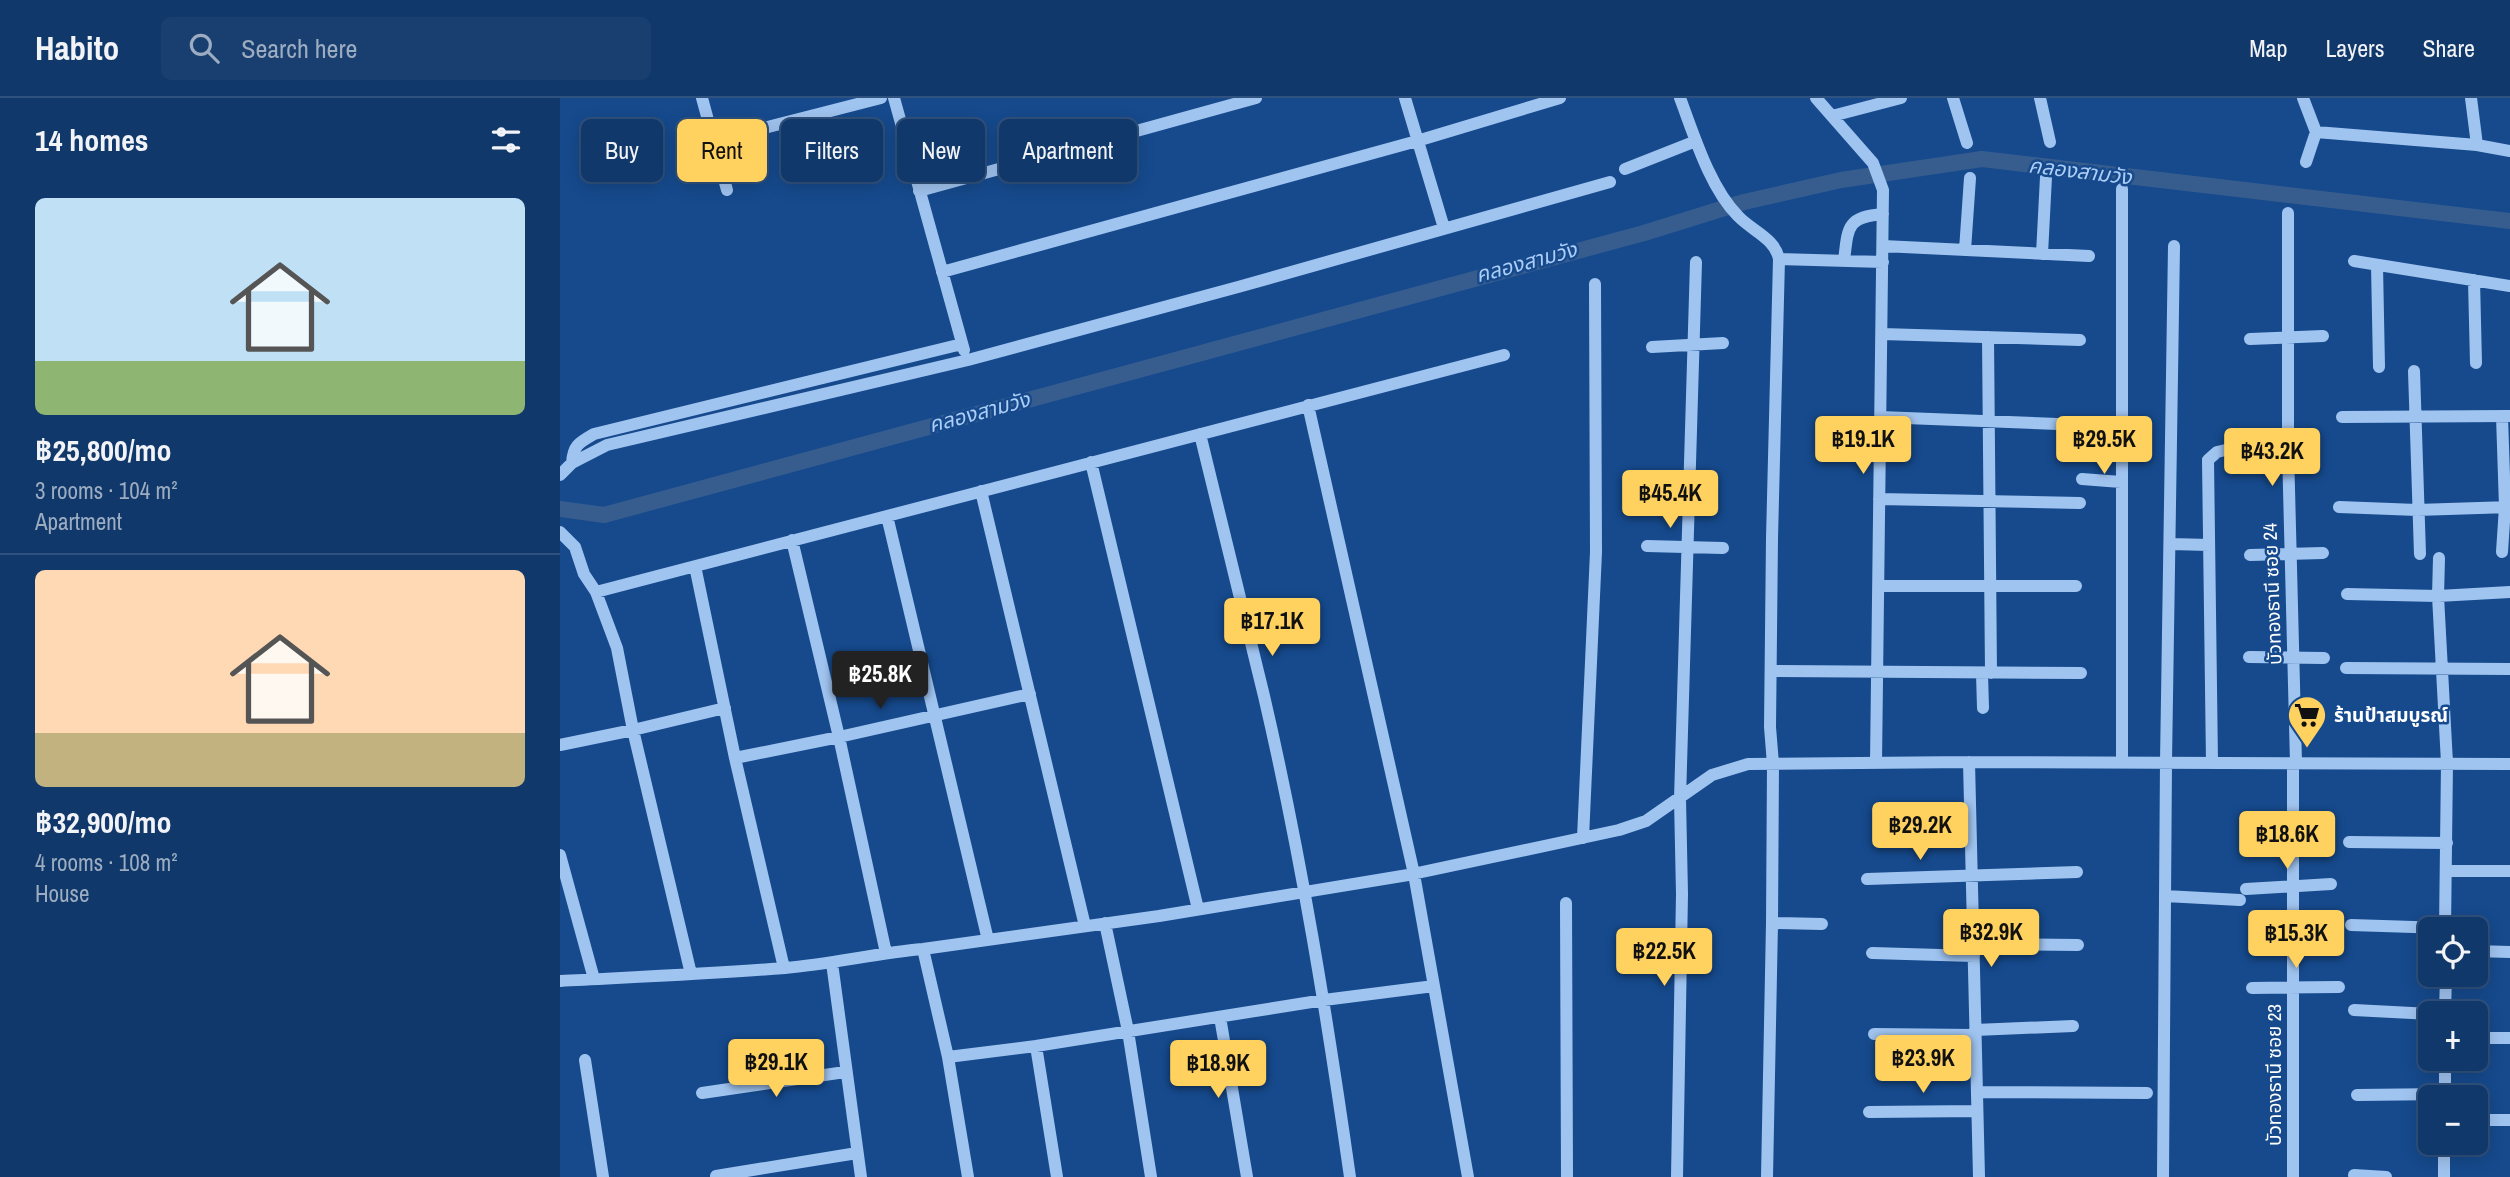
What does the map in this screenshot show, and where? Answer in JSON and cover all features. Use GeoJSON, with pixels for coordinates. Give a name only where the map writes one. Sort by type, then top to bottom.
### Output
{"type":"FeatureCollection","features":[{"type":"Feature","properties":{"kind":"street"},"geometry":{"type":"LineString","coordinates":[[702,98],[707,119]]}},
{"type":"Feature","properties":{"kind":"street"},"geometry":{"type":"LineString","coordinates":[[767,127],[881,98]]}},
{"type":"Feature","properties":{"kind":"street"},"geometry":{"type":"LineString","coordinates":[[894,98],[968,360]]}},
{"type":"Feature","properties":{"kind":"street"},"geometry":{"type":"LineString","coordinates":[[919,191],[1256,98]]}},
{"type":"Feature","properties":{"kind":"street"},"geometry":{"type":"LineString","coordinates":[[1405,98],[1444,228]]}},
{"type":"Feature","properties":{"kind":"street"},"geometry":{"type":"LineString","coordinates":[[942,272],[1417,141],[1560,98]]}},
{"type":"Feature","properties":{"kind":"street"},"geometry":{"type":"LineString","coordinates":[[1680,98],[1696,141],[1720,192],[1738,216],[1777,249],[1779,259],[1771,671],[1772,923],[1767,1177]]}},
{"type":"Feature","properties":{"kind":"street"},"geometry":{"type":"LineString","coordinates":[[1816,98],[1872,163],[1883,190],[1876,763]]}},
{"type":"Feature","properties":{"kind":"street"},"geometry":{"type":"LineString","coordinates":[[1832,116],[1901,98]]}},
{"type":"Feature","properties":{"kind":"street"},"geometry":{"type":"LineString","coordinates":[[1953,98],[1967,143]]}},
{"type":"Feature","properties":{"kind":"street"},"geometry":{"type":"LineString","coordinates":[[2039,98],[2050,142]]}},
{"type":"Feature","properties":{"kind":"street"},"geometry":{"type":"LineString","coordinates":[[2303,98],[2316,132],[2306,162]]}},
{"type":"Feature","properties":{"kind":"street"},"geometry":{"type":"LineString","coordinates":[[2472,98],[2477,145]]}},
{"type":"Feature","properties":{"kind":"street"},"geometry":{"type":"LineString","coordinates":[[2316,132],[2477,145],[2510,151]]}},
{"type":"Feature","properties":{"kind":"street"},"geometry":{"type":"LineString","coordinates":[[1625,169],[1696,141]]}},
{"type":"Feature","properties":{"kind":"street"},"geometry":{"type":"LineString","coordinates":[[2042,254],[2046,177]]}},
{"type":"Feature","properties":{"kind":"street"},"geometry":{"type":"LineString","coordinates":[[1965,250],[1970,178]]}},
{"type":"Feature","properties":{"kind":"street"},"geometry":{"type":"LineString","coordinates":[[725,182],[727,190]]}},
{"type":"Feature","properties":{"kind":"street"},"geometry":{"type":"LineString","coordinates":[[560,475],[572,463],[607,445],[968,360],[1610,182]]}},
{"type":"Feature","properties":{"kind":"street"},"geometry":{"type":"LineString","coordinates":[[2122,763],[2123,189]]}},
{"type":"Feature","properties":{"kind":"street","name":"บัวทองธานี ซอย 24"},"geometry":{"type":"LineString","coordinates":[[2288,213],[2288,450],[2295,763]]}},
{"type":"Feature","properties":{"kind":"street"},"geometry":{"type":"LineString","coordinates":[[1844,261],[1847,228],[1856,219],[1866,215],[1883,214]]}},
{"type":"Feature","properties":{"kind":"street"},"geometry":{"type":"LineString","coordinates":[[1882,246],[2089,256]]}},
{"type":"Feature","properties":{"kind":"street"},"geometry":{"type":"LineString","coordinates":[[2163,1177],[2174,246]]}},
{"type":"Feature","properties":{"kind":"street"},"geometry":{"type":"LineString","coordinates":[[1779,259],[1883,262]]}},
{"type":"Feature","properties":{"kind":"street"},"geometry":{"type":"LineString","coordinates":[[2354,261],[2510,286]]}},
{"type":"Feature","properties":{"kind":"street"},"geometry":{"type":"LineString","coordinates":[[1677,1177],[1682,894],[1680,799],[1696,262]]}},
{"type":"Feature","properties":{"kind":"street"},"geometry":{"type":"LineString","coordinates":[[2378,265],[2379,368]]}},
{"type":"Feature","properties":{"kind":"street"},"geometry":{"type":"LineString","coordinates":[[2474,281],[2476,363]]}},
{"type":"Feature","properties":{"kind":"street"},"geometry":{"type":"LineString","coordinates":[[1583,838],[1596,552],[1595,284]]}},
{"type":"Feature","properties":{"kind":"street"},"geometry":{"type":"LineString","coordinates":[[1882,334],[2080,340]]}},
{"type":"Feature","properties":{"kind":"street"},"geometry":{"type":"LineString","coordinates":[[2250,339],[2323,336]]}},
{"type":"Feature","properties":{"kind":"street"},"geometry":{"type":"LineString","coordinates":[[1983,708],[1991,501],[1988,337]]}},
{"type":"Feature","properties":{"kind":"street"},"geometry":{"type":"LineString","coordinates":[[1652,347],[1723,343]]}},
{"type":"Feature","properties":{"kind":"street"},"geometry":{"type":"LineString","coordinates":[[572,463],[573,450],[577,443],[594,434],[962,344]]}},
{"type":"Feature","properties":{"kind":"street"},"geometry":{"type":"LineString","coordinates":[[596,592],[1504,355]]}},
{"type":"Feature","properties":{"kind":"street"},"geometry":{"type":"LineString","coordinates":[[2414,371],[2420,554]]}},
{"type":"Feature","properties":{"kind":"street"},"geometry":{"type":"LineString","coordinates":[[1308,405],[1413,874],[1468,1177]]}},
{"type":"Feature","properties":{"kind":"street"},"geometry":{"type":"LineString","coordinates":[[2342,417],[2506,416],[2507,507],[2502,552]]}},
{"type":"Feature","properties":{"kind":"street"},"geometry":{"type":"LineString","coordinates":[[1880,417],[2083,425]]}},
{"type":"Feature","properties":{"kind":"street"},"geometry":{"type":"LineString","coordinates":[[1200,433],[1264,698],[1304,892],[1324,1000],[1350,1177]]}},
{"type":"Feature","properties":{"kind":"street"},"geometry":{"type":"LineString","coordinates":[[2212,763],[2208,460],[2217,452],[2230,449],[2288,450]]}},
{"type":"Feature","properties":{"kind":"street"},"geometry":{"type":"LineString","coordinates":[[1091,462],[1198,909]]}},
{"type":"Feature","properties":{"kind":"street"},"geometry":{"type":"LineString","coordinates":[[2082,480],[2121,482]]}},
{"type":"Feature","properties":{"kind":"street"},"geometry":{"type":"LineString","coordinates":[[981,491],[1085,926]]}},
{"type":"Feature","properties":{"kind":"street"},"geometry":{"type":"LineString","coordinates":[[1880,499],[2080,503]]}},
{"type":"Feature","properties":{"kind":"street"},"geometry":{"type":"LineString","coordinates":[[2339,507],[2417,510],[2507,507]]}},
{"type":"Feature","properties":{"kind":"street"},"geometry":{"type":"LineString","coordinates":[[887,516],[988,940]]}},
{"type":"Feature","properties":{"kind":"street"},"geometry":{"type":"LineString","coordinates":[[560,532],[575,547],[584,574],[596,592],[617,648],[633,730],[691,974]]}},
{"type":"Feature","properties":{"kind":"street"},"geometry":{"type":"LineString","coordinates":[[792,540],[839,737],[886,953]]}},
{"type":"Feature","properties":{"kind":"street"},"geometry":{"type":"LineString","coordinates":[[2171,544],[2209,545]]}},
{"type":"Feature","properties":{"kind":"street"},"geometry":{"type":"LineString","coordinates":[[1647,546],[1723,548]]}},
{"type":"Feature","properties":{"kind":"street"},"geometry":{"type":"LineString","coordinates":[[2250,555],[2323,553]]}},
{"type":"Feature","properties":{"kind":"street"},"geometry":{"type":"LineString","coordinates":[[2439,558],[2438,596],[2447,763],[2445,917]]}},
{"type":"Feature","properties":{"kind":"street"},"geometry":{"type":"LineString","coordinates":[[695,566],[735,758],[784,968]]}},
{"type":"Feature","properties":{"kind":"street"},"geometry":{"type":"LineString","coordinates":[[1879,586],[2076,586]]}},
{"type":"Feature","properties":{"kind":"street"},"geometry":{"type":"LineString","coordinates":[[2347,594],[2438,596],[2510,592]]}},
{"type":"Feature","properties":{"kind":"street"},"geometry":{"type":"LineString","coordinates":[[2249,657],[2323,658]]}},
{"type":"Feature","properties":{"kind":"street"},"geometry":{"type":"LineString","coordinates":[[2346,668],[2510,669]]}},
{"type":"Feature","properties":{"kind":"street"},"geometry":{"type":"LineString","coordinates":[[1771,671],[2081,673]]}},
{"type":"Feature","properties":{"kind":"street"},"geometry":{"type":"LineString","coordinates":[[735,758],[1030,694]]}},
{"type":"Feature","properties":{"kind":"street"},"geometry":{"type":"LineString","coordinates":[[560,745],[725,708]]}},
{"type":"Feature","properties":{"kind":"street"},"geometry":{"type":"LineString","coordinates":[[1969,762],[1979,1177]]}},
{"type":"Feature","properties":{"kind":"street","name":"บัวทองธานี ซอย 23"},"geometry":{"type":"LineString","coordinates":[[2293,1177],[2295,763]]}},
{"type":"Feature","properties":{"kind":"street"},"geometry":{"type":"LineString","coordinates":[[560,981],[832,963],[1413,874],[1619,830],[1646,821],[1712,775],[1748,764],[2510,764]]}},
{"type":"Feature","properties":{"kind":"street"},"geometry":{"type":"LineString","coordinates":[[2350,842],[2447,843]]}},
{"type":"Feature","properties":{"kind":"street"},"geometry":{"type":"LineString","coordinates":[[560,855],[594,979]]}},
{"type":"Feature","properties":{"kind":"street"},"geometry":{"type":"LineString","coordinates":[[2446,871],[2510,871]]}},
{"type":"Feature","properties":{"kind":"street"},"geometry":{"type":"LineString","coordinates":[[1867,879],[2077,872]]}},
{"type":"Feature","properties":{"kind":"street"},"geometry":{"type":"LineString","coordinates":[[2165,896],[2243,895],[2331,884]]}},
{"type":"Feature","properties":{"kind":"street"},"geometry":{"type":"LineString","coordinates":[[1566,904],[1567,1177]]}},
{"type":"Feature","properties":{"kind":"street"},"geometry":{"type":"LineString","coordinates":[[1105,923],[1128,1031],[1151,1177]]}},
{"type":"Feature","properties":{"kind":"street"},"geometry":{"type":"LineString","coordinates":[[1772,923],[1822,924]]}},
{"type":"Feature","properties":{"kind":"street"},"geometry":{"type":"LineString","coordinates":[[2351,925],[2418,928]]}},
{"type":"Feature","properties":{"kind":"street"},"geometry":{"type":"LineString","coordinates":[[1872,953],[2078,944]]}},
{"type":"Feature","properties":{"kind":"street"},"geometry":{"type":"LineString","coordinates":[[923,949],[948,1057],[968,1177]]}},
{"type":"Feature","properties":{"kind":"street"},"geometry":{"type":"LineString","coordinates":[[2488,951],[2510,952]]}},
{"type":"Feature","properties":{"kind":"street"},"geometry":{"type":"LineString","coordinates":[[832,963],[860,1177]]}},
{"type":"Feature","properties":{"kind":"street"},"geometry":{"type":"LineString","coordinates":[[948,1057],[1434,986]]}},
{"type":"Feature","properties":{"kind":"street"},"geometry":{"type":"LineString","coordinates":[[2252,988],[2339,987]]}},
{"type":"Feature","properties":{"kind":"street"},"geometry":{"type":"LineString","coordinates":[[2354,1010],[2418,1012]]}},
{"type":"Feature","properties":{"kind":"street"},"geometry":{"type":"LineString","coordinates":[[1220,1017],[1247,1177]]}},
{"type":"Feature","properties":{"kind":"street"},"geometry":{"type":"LineString","coordinates":[[1874,1034],[1975,1033],[2073,1026]]}},
{"type":"Feature","properties":{"kind":"street"},"geometry":{"type":"LineString","coordinates":[[2488,1038],[2510,1038]]}},
{"type":"Feature","properties":{"kind":"street"},"geometry":{"type":"LineString","coordinates":[[1036,1045],[1057,1177]]}},
{"type":"Feature","properties":{"kind":"street"},"geometry":{"type":"LineString","coordinates":[[585,1060],[603,1177]]}},
{"type":"Feature","properties":{"kind":"street"},"geometry":{"type":"LineString","coordinates":[[702,1093],[845,1072]]}},
{"type":"Feature","properties":{"kind":"street"},"geometry":{"type":"LineString","coordinates":[[1977,1092],[2147,1093]]}},
{"type":"Feature","properties":{"kind":"street"},"geometry":{"type":"LineString","coordinates":[[2357,1095],[2418,1096]]}},
{"type":"Feature","properties":{"kind":"street"},"geometry":{"type":"LineString","coordinates":[[1869,1112],[1977,1111]]}},
{"type":"Feature","properties":{"kind":"street"},"geometry":{"type":"LineString","coordinates":[[2488,1120],[2510,1120]]}},
{"type":"Feature","properties":{"kind":"street"},"geometry":{"type":"LineString","coordinates":[[716,1176],[857,1153]]}},
{"type":"Feature","properties":{"kind":"street"},"geometry":{"type":"LineString","coordinates":[[2444,1155],[2444,1177]]}},
{"type":"Feature","properties":{"kind":"street"},"geometry":{"type":"LineString","coordinates":[[2354,1175],[2386,1177]]}},
{"type":"Feature","properties":{"kind":"waterway","name":"คลองสามวัง"},"geometry":{"type":"LineString","coordinates":[[560,509],[604,515],[1644,233],[1744,202],[1841,180],[1982,159],[2510,221]]}},
{"type":"Feature","properties":{"kind":"place","name":"ร้านป้าสมบูรณ์"},"geometry":{"type":"Point","coordinates":[2307,749]}}]}
